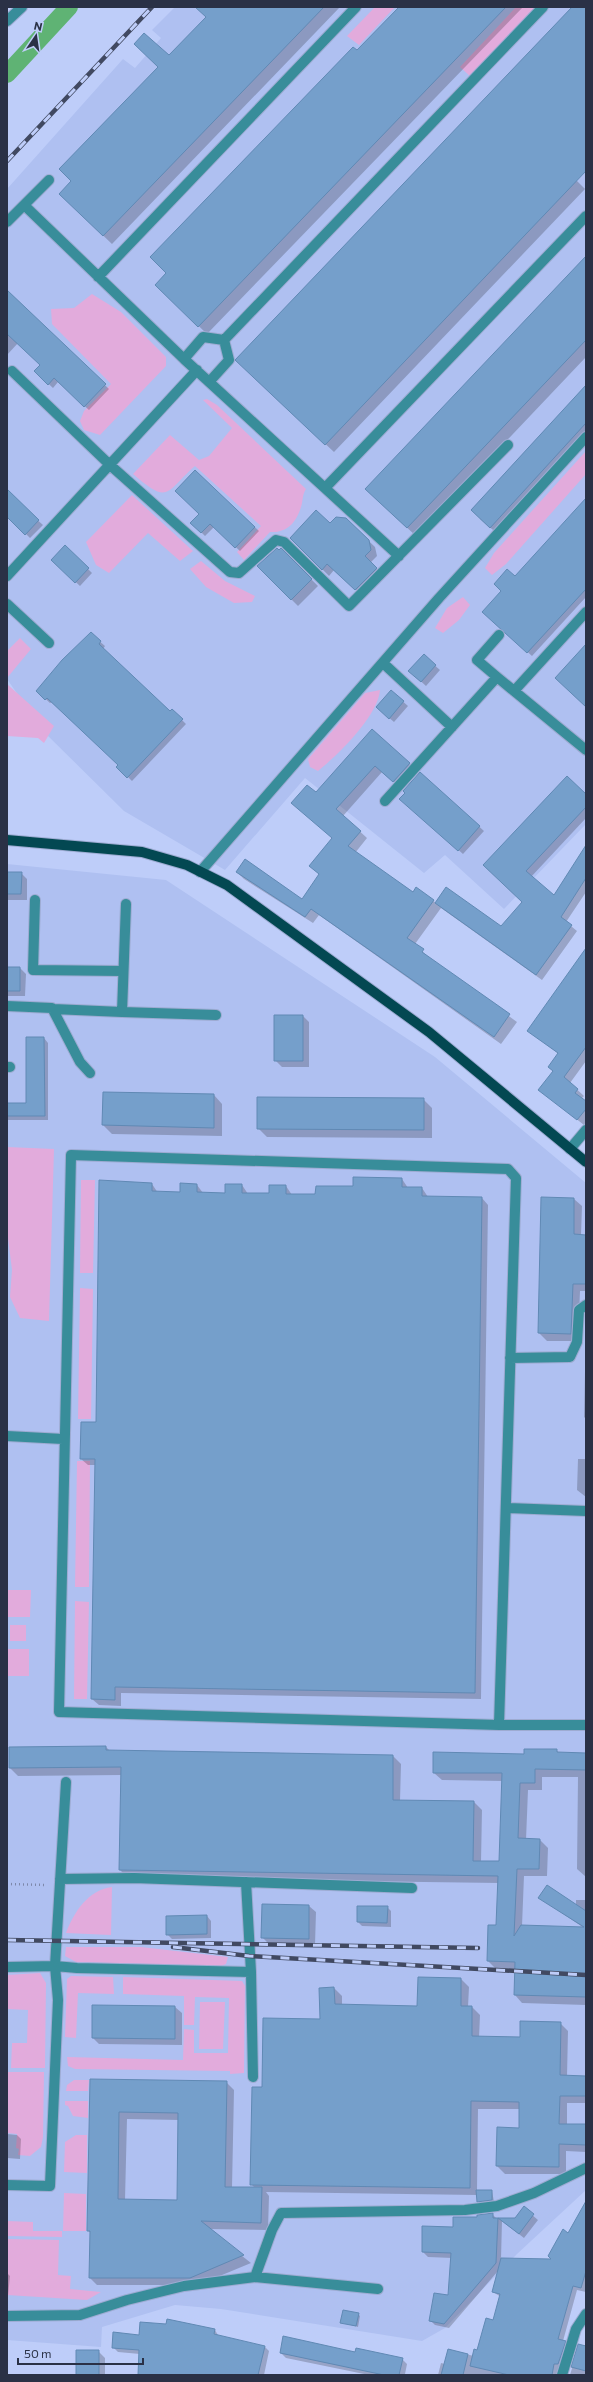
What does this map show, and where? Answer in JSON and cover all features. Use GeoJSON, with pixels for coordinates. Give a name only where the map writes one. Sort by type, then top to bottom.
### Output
{"type":"FeatureCollection","features":[{"type":"Feature","properties":{"kind":"main road"},"geometry":{"type":"LineString","coordinates":[[7,840],[142,852],[187,865],[233,890],[429,1032],[586,1162]]}},
{"type":"Feature","properties":{"kind":"street"},"geometry":{"type":"LineString","coordinates":[[7,21],[22,7]]}},
{"type":"Feature","properties":{"kind":"street"},"geometry":{"type":"LineString","coordinates":[[98,277],[356,7]]}},
{"type":"Feature","properties":{"kind":"street"},"geometry":{"type":"LineString","coordinates":[[224,340],[542,7]]}},
{"type":"Feature","properties":{"kind":"street"},"geometry":{"type":"LineString","coordinates":[[7,222],[49,180]]}},
{"type":"Feature","properties":{"kind":"street"},"geometry":{"type":"LineString","coordinates":[[24,205],[184,359],[210,381],[399,556]]}},
{"type":"Feature","properties":{"kind":"street"},"geometry":{"type":"LineString","coordinates":[[325,488],[586,216]]}},
{"type":"Feature","properties":{"kind":"street"},"geometry":{"type":"LineString","coordinates":[[184,359],[203,337],[224,340]]}},
{"type":"Feature","properties":{"kind":"street"},"geometry":{"type":"LineString","coordinates":[[210,381],[229,360],[224,340]]}},
{"type":"Feature","properties":{"kind":"street"},"geometry":{"type":"LineString","coordinates":[[7,576],[197,370]]}},
{"type":"Feature","properties":{"kind":"street"},"geometry":{"type":"LineString","coordinates":[[12,371],[110,465],[230,572],[239,573],[276,540],[284,542],[349,606],[508,445]]}},
{"type":"Feature","properties":{"kind":"street"},"geometry":{"type":"LineString","coordinates":[[200,872],[383,663],[586,437]]}},
{"type":"Feature","properties":{"kind":"street"},"geometry":{"type":"LineString","coordinates":[[7,604],[49,642]]}},
{"type":"Feature","properties":{"kind":"street"},"geometry":{"type":"LineString","coordinates":[[514,691],[586,612]]}},
{"type":"Feature","properties":{"kind":"street"},"geometry":{"type":"LineString","coordinates":[[499,635],[477,660],[586,750]]}},
{"type":"Feature","properties":{"kind":"street"},"geometry":{"type":"LineString","coordinates":[[383,663],[452,727]]}},
{"type":"Feature","properties":{"kind":"street"},"geometry":{"type":"LineString","coordinates":[[385,802],[497,676]]}},
{"type":"Feature","properties":{"kind":"street"},"geometry":{"type":"LineString","coordinates":[[34,900],[33,970],[123,971]]}},
{"type":"Feature","properties":{"kind":"street"},"geometry":{"type":"LineString","coordinates":[[122,1012],[126,904]]}},
{"type":"Feature","properties":{"kind":"street"},"geometry":{"type":"LineString","coordinates":[[7,1006],[216,1015]]}},
{"type":"Feature","properties":{"kind":"street"},"geometry":{"type":"LineString","coordinates":[[53,1009],[80,1062],[90,1073]]}},
{"type":"Feature","properties":{"kind":"street"},"geometry":{"type":"LineString","coordinates":[[570,1149],[586,1130]]}},
{"type":"Feature","properties":{"kind":"street"},"geometry":{"type":"LineString","coordinates":[[499,1725],[516,1178],[508,1169],[71,1155],[63,1439],[59,1712],[499,1725],[586,1725]]}},
{"type":"Feature","properties":{"kind":"street"},"geometry":{"type":"LineString","coordinates":[[510,1358],[570,1357],[577,1342],[579,1310],[586,1305]]}},
{"type":"Feature","properties":{"kind":"street"},"geometry":{"type":"LineString","coordinates":[[7,1436],[63,1439]]}},
{"type":"Feature","properties":{"kind":"street"},"geometry":{"type":"LineString","coordinates":[[506,1508],[586,1511]]}},
{"type":"Feature","properties":{"kind":"street"},"geometry":{"type":"LineString","coordinates":[[7,2185],[50,2186],[58,2000],[56,1966],[66,1782]]}},
{"type":"Feature","properties":{"kind":"street"},"geometry":{"type":"LineString","coordinates":[[60,1882],[134,1878],[412,1888]]}},
{"type":"Feature","properties":{"kind":"street"},"geometry":{"type":"LineString","coordinates":[[246,1882],[251,1972],[253,2077]]}},
{"type":"Feature","properties":{"kind":"street"},"geometry":{"type":"LineString","coordinates":[[7,1967],[56,1966],[77,1968],[251,1972]]}},
{"type":"Feature","properties":{"kind":"street"},"geometry":{"type":"LineString","coordinates":[[255,2277],[272,2230],[281,2213],[465,2210],[497,2206],[534,2194],[586,2168]]}},
{"type":"Feature","properties":{"kind":"street"},"geometry":{"type":"LineString","coordinates":[[7,2316],[80,2315],[127,2300],[184,2286],[255,2277],[378,2289]]}},
{"type":"Feature","properties":{"kind":"street"},"geometry":{"type":"LineString","coordinates":[[562,2375],[576,2329],[586,2314]]}},
{"type":"Feature","properties":{"kind":"path"},"geometry":{"type":"LineString","coordinates":[[7,1884],[60,1882]]}},
{"type":"Feature","properties":{"kind":"shaded area"},"geometry":{"type":"Polygon","coordinates":[[[175,7],[586,7],[586,824],[504,909],[445,855],[424,873],[305,778],[225,870],[124,811],[43,731],[7,679],[7,189],[123,59],[135,68],[161,38],[152,30],[175,7]]]}},
{"type":"Feature","properties":{"kind":"shaded area"},"geometry":{"type":"Polygon","coordinates":[[[375,7],[395,7],[359,45],[347,36],[375,7]]]}},
{"type":"Feature","properties":{"kind":"shaded area"},"geometry":{"type":"Polygon","coordinates":[[[516,7],[536,7],[471,77],[460,67],[516,7]]]}},
{"type":"Feature","properties":{"kind":"shaded area"},"geometry":{"type":"Polygon","coordinates":[[[92,294],[121,312],[166,357],[166,366],[100,435],[84,430],[80,421],[84,411],[111,384],[52,324],[51,309],[74,308],[92,294]]]}},
{"type":"Feature","properties":{"kind":"shaded area"},"geometry":{"type":"Polygon","coordinates":[[[207,399],[217,405],[306,489],[299,513],[290,526],[281,531],[270,532],[244,560],[237,552],[261,526],[195,466],[167,492],[154,490],[133,474],[170,435],[199,460],[209,456],[232,428],[203,400],[207,399]]]}},
{"type":"Feature","properties":{"kind":"shaded area"},"geometry":{"type":"Polygon","coordinates":[[[586,451],[586,474],[506,564],[492,575],[485,568],[494,553],[586,451]]]}},
{"type":"Feature","properties":{"kind":"shaded area"},"geometry":{"type":"Polygon","coordinates":[[[132,495],[193,551],[180,561],[148,533],[109,573],[96,565],[86,542],[132,495]]]}},
{"type":"Feature","properties":{"kind":"shaded area"},"geometry":{"type":"Polygon","coordinates":[[[201,561],[225,581],[255,596],[252,602],[234,603],[206,587],[190,569],[201,561]]]}},
{"type":"Feature","properties":{"kind":"shaded area"},"geometry":{"type":"Polygon","coordinates":[[[463,597],[470,605],[459,620],[443,633],[435,628],[447,608],[463,597]]]}},
{"type":"Feature","properties":{"kind":"shaded area"},"geometry":{"type":"Polygon","coordinates":[[[20,638],[31,649],[7,678],[7,651],[20,638]]]}},
{"type":"Feature","properties":{"kind":"shaded area"},"geometry":{"type":"Polygon","coordinates":[[[7,684],[54,726],[44,743],[38,738],[7,736],[7,684]]]}},
{"type":"Feature","properties":{"kind":"shaded area"},"geometry":{"type":"Polygon","coordinates":[[[380,690],[378,700],[365,723],[346,745],[318,771],[310,767],[308,759],[365,693],[380,690]]]}},
{"type":"Feature","properties":{"kind":"shaded area"},"geometry":{"type":"Polygon","coordinates":[[[7,864],[166,880],[435,1057],[586,1183],[586,2190],[517,2254],[445,2328],[422,2341],[221,2309],[175,2305],[102,2327],[101,2347],[7,2340],[7,864]]]}},
{"type":"Feature","properties":{"kind":"shaded area"},"geometry":{"type":"Polygon","coordinates":[[[7,1147],[54,1149],[49,1321],[20,1318],[10,1297],[12,1270],[7,1230],[7,1147]]]}},
{"type":"Feature","properties":{"kind":"shaded area"},"geometry":{"type":"Polygon","coordinates":[[[81,1180],[95,1180],[93,1273],[80,1273],[81,1180]]]}},
{"type":"Feature","properties":{"kind":"shaded area"},"geometry":{"type":"Polygon","coordinates":[[[80,1288],[93,1289],[91,1419],[78,1419],[80,1288]]]}},
{"type":"Feature","properties":{"kind":"shaded area"},"geometry":{"type":"Polygon","coordinates":[[[77,1461],[90,1461],[89,1587],[75,1587],[77,1461]]]}},
{"type":"Feature","properties":{"kind":"shaded area"},"geometry":{"type":"Polygon","coordinates":[[[7,1590],[31,1590],[30,1617],[7,1617],[7,1590]]]}},
{"type":"Feature","properties":{"kind":"shaded area"},"geometry":{"type":"Polygon","coordinates":[[[75,1601],[89,1602],[87,1699],[74,1699],[75,1601]]]}},
{"type":"Feature","properties":{"kind":"shaded area"},"geometry":{"type":"Polygon","coordinates":[[[10,1625],[26,1625],[26,1641],[10,1641],[10,1625]]]}},
{"type":"Feature","properties":{"kind":"shaded area"},"geometry":{"type":"Polygon","coordinates":[[[7,1649],[29,1649],[29,1676],[7,1676],[7,1649]]]}},
{"type":"Feature","properties":{"kind":"shaded area"},"geometry":{"type":"Polygon","coordinates":[[[112,1887],[111,1935],[66,1933],[73,1917],[89,1897],[96,1892],[112,1887]]]}},
{"type":"Feature","properties":{"kind":"shaded area"},"geometry":{"type":"Polygon","coordinates":[[[66,1947],[141,1947],[228,1957],[226,1964],[221,1966],[76,1962],[65,1956],[66,1947]]]}},
{"type":"Feature","properties":{"kind":"shaded area"},"geometry":{"type":"Polygon","coordinates":[[[40,1973],[46,1983],[45,2068],[11,2068],[12,2043],[27,2043],[28,2010],[7,2009],[7,1975],[40,1973]]]}},
{"type":"Feature","properties":{"kind":"shaded area"},"geometry":{"type":"Polygon","coordinates":[[[71,1976],[113,1977],[114,1994],[78,1993],[76,2038],[65,2037],[67,1979],[71,1976]]]}},
{"type":"Feature","properties":{"kind":"shaded area"},"geometry":{"type":"Polygon","coordinates":[[[123,1977],[242,1981],[245,1986],[244,2073],[230,2074],[230,2071],[75,2069],[68,2066],[67,2057],[183,2060],[184,2029],[194,2030],[194,2053],[228,2053],[229,1998],[195,1997],[194,2025],[184,2025],[184,1996],[123,1994],[123,1977]]]}},
{"type":"Feature","properties":{"kind":"shaded area"},"geometry":{"type":"Polygon","coordinates":[[[200,2002],[225,2002],[223,2049],[199,2049],[200,2002]]]}},
{"type":"Feature","properties":{"kind":"shaded area"},"geometry":{"type":"Polygon","coordinates":[[[7,2072],[44,2072],[43,2137],[41,2147],[30,2156],[18,2155],[19,2149],[16,2148],[17,2134],[7,2133],[7,2072]]]}},
{"type":"Feature","properties":{"kind":"shaded area"},"geometry":{"type":"Polygon","coordinates":[[[74,2080],[89,2080],[88,2091],[66,2091],[67,2085],[74,2080]]]}},
{"type":"Feature","properties":{"kind":"shaded area"},"geometry":{"type":"Polygon","coordinates":[[[65,2101],[88,2101],[88,2118],[73,2116],[68,2106],[65,2105],[65,2101]]]}},
{"type":"Feature","properties":{"kind":"shaded area"},"geometry":{"type":"Polygon","coordinates":[[[76,2135],[87,2135],[87,2173],[64,2172],[65,2142],[76,2135]]]}},
{"type":"Feature","properties":{"kind":"shaded area"},"geometry":{"type":"Polygon","coordinates":[[[64,2193],[86,2194],[86,2231],[63,2231],[64,2193]]]}},
{"type":"Feature","properties":{"kind":"shaded area"},"geometry":{"type":"Polygon","coordinates":[[[7,2221],[33,2222],[33,2231],[62,2231],[62,2237],[7,2236],[7,2221]]]}},
{"type":"Feature","properties":{"kind":"shaded area"},"geometry":{"type":"Polygon","coordinates":[[[7,2239],[59,2240],[58,2275],[71,2276],[70,2289],[101,2292],[87,2300],[7,2295],[7,2239]]]}},
{"type":"Feature","properties":{"kind":"building"},"geometry":{"type":"Polygon","coordinates":[[[195,7],[324,7],[103,236],[59,194],[71,181],[59,169],[158,67],[134,44],[144,33],[169,55],[206,17],[195,7]]]}},
{"type":"Feature","properties":{"kind":"building"},"geometry":{"type":"Polygon","coordinates":[[[399,7],[506,7],[198,327],[155,285],[166,273],[150,257],[353,47],[357,50],[399,7]]]}},
{"type":"Feature","properties":{"kind":"building"},"geometry":{"type":"Polygon","coordinates":[[[572,7],[586,7],[586,171],[325,445],[235,360],[572,7]]]}},
{"type":"Feature","properties":{"kind":"building"},"geometry":{"type":"Polygon","coordinates":[[[586,256],[586,340],[407,528],[365,489],[586,256]]]}},
{"type":"Feature","properties":{"kind":"building"},"geometry":{"type":"Polygon","coordinates":[[[7,290],[106,384],[84,407],[54,378],[48,385],[34,371],[40,365],[7,334],[7,290]]]}},
{"type":"Feature","properties":{"kind":"building"},"geometry":{"type":"Polygon","coordinates":[[[586,385],[586,423],[490,528],[471,510],[586,385]]]}},
{"type":"Feature","properties":{"kind":"building"},"geometry":{"type":"Polygon","coordinates":[[[195,470],[255,527],[235,548],[210,524],[201,533],[190,523],[199,514],[175,491],[195,470]]]}},
{"type":"Feature","properties":{"kind":"building"},"geometry":{"type":"Polygon","coordinates":[[[7,489],[39,520],[25,535],[7,517],[7,489]]]}},
{"type":"Feature","properties":{"kind":"building"},"geometry":{"type":"Polygon","coordinates":[[[586,498],[586,589],[527,653],[482,612],[501,591],[494,584],[507,569],[515,576],[586,498]]]}},
{"type":"Feature","properties":{"kind":"building"},"geometry":{"type":"Polygon","coordinates":[[[316,510],[330,523],[336,517],[346,518],[369,540],[371,550],[365,556],[377,568],[355,590],[327,564],[322,570],[290,538],[316,510]]]}},
{"type":"Feature","properties":{"kind":"building"},"geometry":{"type":"Polygon","coordinates":[[[65,545],[89,568],[75,583],[51,560],[65,545]]]}},
{"type":"Feature","properties":{"kind":"building"},"geometry":{"type":"Polygon","coordinates":[[[277,548],[279,550],[281,548],[312,579],[291,600],[257,566],[277,548]]]}},
{"type":"Feature","properties":{"kind":"building"},"geometry":{"type":"Polygon","coordinates":[[[91,632],[101,641],[99,644],[170,711],[172,709],[183,719],[127,778],[116,767],[118,765],[47,698],[45,700],[36,691],[62,660],[91,632]]]}},
{"type":"Feature","properties":{"kind":"building"},"geometry":{"type":"Polygon","coordinates":[[[586,644],[586,707],[555,678],[586,644]]]}},
{"type":"Feature","properties":{"kind":"building"},"geometry":{"type":"Polygon","coordinates":[[[424,654],[436,665],[421,682],[408,671],[424,654]]]}},
{"type":"Feature","properties":{"kind":"building"},"geometry":{"type":"Polygon","coordinates":[[[391,690],[404,701],[389,719],[376,707],[391,690]]]}},
{"type":"Feature","properties":{"kind":"building"},"geometry":{"type":"Polygon","coordinates":[[[372,729],[410,763],[393,782],[375,766],[336,809],[361,831],[348,846],[413,892],[416,887],[434,900],[407,938],[424,949],[422,952],[510,1014],[494,1037],[311,909],[305,917],[236,872],[245,859],[302,899],[319,874],[309,866],[332,838],[291,803],[307,785],[316,792],[372,729]]]}},
{"type":"Feature","properties":{"kind":"building"},"geometry":{"type":"Polygon","coordinates":[[[420,772],[480,826],[458,851],[399,799],[405,793],[403,791],[420,772]]]}},
{"type":"Feature","properties":{"kind":"building"},"geometry":{"type":"Polygon","coordinates":[[[567,776],[586,794],[586,807],[526,871],[554,895],[586,845],[586,878],[561,917],[572,925],[536,975],[435,903],[446,887],[501,926],[522,902],[483,865],[567,776]]]}},
{"type":"Feature","properties":{"kind":"building"},"geometry":{"type":"Polygon","coordinates":[[[7,872],[22,872],[21,894],[7,894],[7,872]]]}},
{"type":"Feature","properties":{"kind":"building"},"geometry":{"type":"Polygon","coordinates":[[[586,948],[586,1047],[564,1077],[578,1089],[575,1093],[586,1101],[586,1109],[577,1120],[538,1090],[553,1071],[548,1067],[558,1053],[527,1031],[586,948]]]}},
{"type":"Feature","properties":{"kind":"building"},"geometry":{"type":"Polygon","coordinates":[[[7,967],[20,967],[20,991],[7,991],[7,967]]]}},
{"type":"Feature","properties":{"kind":"building"},"geometry":{"type":"Polygon","coordinates":[[[274,1015],[303,1015],[303,1061],[274,1061],[274,1015]]]}},
{"type":"Feature","properties":{"kind":"building"},"geometry":{"type":"Polygon","coordinates":[[[26,1037],[44,1037],[45,1116],[7,1116],[7,1103],[26,1103],[26,1037]]]}},
{"type":"Feature","properties":{"kind":"building"},"geometry":{"type":"Polygon","coordinates":[[[103,1092],[214,1094],[214,1128],[102,1125],[103,1092]]]}},
{"type":"Feature","properties":{"kind":"building"},"geometry":{"type":"Polygon","coordinates":[[[257,1097],[424,1098],[424,1130],[257,1129],[257,1097]]]}},
{"type":"Feature","properties":{"kind":"building"},"geometry":{"type":"Polygon","coordinates":[[[353,1177],[402,1178],[402,1187],[422,1187],[422,1196],[482,1197],[475,1693],[115,1687],[115,1700],[91,1699],[95,1459],[80,1459],[81,1422],[96,1422],[99,1180],[152,1183],[152,1191],[180,1192],[180,1183],[197,1184],[197,1192],[225,1193],[225,1184],[242,1184],[242,1193],[269,1193],[269,1185],[286,1185],[286,1194],[315,1194],[316,1186],[353,1186],[353,1177]]]}},
{"type":"Feature","properties":{"kind":"building"},"geometry":{"type":"Polygon","coordinates":[[[541,1197],[574,1198],[574,1234],[586,1235],[586,1284],[573,1284],[571,1334],[538,1333],[541,1197]]]}},
{"type":"Feature","properties":{"kind":"building"},"geometry":{"type":"Polygon","coordinates":[[[106,1746],[106,1750],[393,1755],[393,1800],[474,1801],[473,1861],[499,1861],[502,1773],[433,1773],[433,1752],[524,1754],[524,1749],[557,1749],[557,1752],[586,1753],[586,1770],[535,1769],[535,1783],[520,1783],[518,1838],[540,1839],[539,1869],[517,1869],[514,1936],[521,1925],[584,1927],[538,1898],[547,1885],[586,1911],[586,1997],[514,1995],[515,1962],[487,1961],[488,1925],[496,1925],[498,1876],[119,1870],[121,1767],[9,1768],[9,1747],[106,1746]]]}},
{"type":"Feature","properties":{"kind":"building"},"geometry":{"type":"Polygon","coordinates":[[[262,1904],[309,1905],[309,1939],[261,1938],[262,1904]]]}},
{"type":"Feature","properties":{"kind":"building"},"geometry":{"type":"Polygon","coordinates":[[[357,1906],[388,1906],[387,1923],[357,1922],[357,1906]]]}},
{"type":"Feature","properties":{"kind":"building"},"geometry":{"type":"Polygon","coordinates":[[[207,1915],[207,1934],[166,1935],[166,1916],[207,1915]]]}},
{"type":"Feature","properties":{"kind":"building"},"geometry":{"type":"Polygon","coordinates":[[[418,1977],[461,1978],[461,2006],[472,2006],[472,2036],[520,2037],[520,2021],[561,2022],[560,2075],[586,2076],[586,2096],[560,2096],[559,2124],[586,2124],[586,2145],[559,2144],[559,2167],[496,2166],[497,2127],[519,2128],[519,2102],[471,2101],[470,2188],[250,2185],[252,2087],[262,2087],[263,2018],[320,2019],[319,1988],[334,1987],[335,2004],[417,2006],[418,1977]]]}},
{"type":"Feature","properties":{"kind":"building"},"geometry":{"type":"Polygon","coordinates":[[[92,2005],[175,2006],[175,2039],[92,2038],[92,2005]]]}},
{"type":"Feature","properties":{"kind":"building"},"geometry":{"type":"Polygon","coordinates":[[[90,2079],[227,2081],[225,2187],[262,2187],[261,2223],[201,2221],[244,2255],[190,2278],[89,2278],[90,2231],[87,2231],[90,2079]],[[119,2112],[118,2199],[177,2200],[178,2113],[119,2112]]]}},
{"type":"Feature","properties":{"kind":"building"},"geometry":{"type":"Polygon","coordinates":[[[476,2190],[492,2190],[492,2200],[477,2202],[476,2190]]]}},
{"type":"Feature","properties":{"kind":"building"},"geometry":{"type":"Polygon","coordinates":[[[586,2201],[586,2271],[581,2288],[573,2286],[558,2339],[566,2341],[558,2364],[554,2364],[552,2375],[509,2375],[470,2366],[474,2349],[477,2350],[486,2318],[493,2320],[500,2294],[492,2292],[501,2258],[551,2259],[548,2256],[563,2229],[568,2233],[586,2201]]]}},
{"type":"Feature","properties":{"kind":"building"},"geometry":{"type":"Polygon","coordinates":[[[524,2206],[534,2214],[519,2234],[498,2218],[515,2218],[524,2206]]]}},
{"type":"Feature","properties":{"kind":"building"},"geometry":{"type":"Polygon","coordinates":[[[493,2213],[493,2218],[498,2218],[496,2263],[444,2324],[429,2321],[434,2293],[448,2295],[451,2253],[422,2252],[422,2226],[453,2227],[453,2217],[477,2217],[477,2215],[493,2213]]]}},
{"type":"Feature","properties":{"kind":"building"},"geometry":{"type":"Polygon","coordinates":[[[343,2310],[359,2313],[356,2326],[340,2323],[343,2310]]]}},
{"type":"Feature","properties":{"kind":"building"},"geometry":{"type":"Polygon","coordinates":[[[167,2319],[215,2329],[214,2334],[265,2346],[258,2375],[138,2375],[139,2350],[112,2348],[113,2332],[139,2335],[140,2322],[166,2324],[167,2319]]]}},
{"type":"Feature","properties":{"kind":"building"},"geometry":{"type":"Polygon","coordinates":[[[283,2336],[355,2352],[356,2348],[403,2358],[399,2375],[384,2375],[280,2353],[283,2336]]]}},
{"type":"Feature","properties":{"kind":"building"},"geometry":{"type":"Polygon","coordinates":[[[578,2344],[586,2346],[586,2371],[571,2367],[578,2344]]]}},
{"type":"Feature","properties":{"kind":"building"},"geometry":{"type":"Polygon","coordinates":[[[448,2349],[468,2354],[463,2375],[441,2375],[448,2349]]]}},
{"type":"Feature","properties":{"kind":"building"},"geometry":{"type":"Polygon","coordinates":[[[76,2350],[99,2350],[99,2375],[76,2375],[76,2350]]]}},
{"type":"Feature","properties":{"kind":"waterway"},"geometry":{"type":"LineString","coordinates":[[7,74],[69,7]]}},
{"type":"Feature","properties":{"kind":"railway"},"geometry":{"type":"LineString","coordinates":[[7,161],[152,7]]}},
{"type":"Feature","properties":{"kind":"railway"},"geometry":{"type":"LineString","coordinates":[[7,1940],[478,1948]]}},
{"type":"Feature","properties":{"kind":"railway"},"geometry":{"type":"LineString","coordinates":[[173,1947],[249,1956],[586,1975]]}}]}
